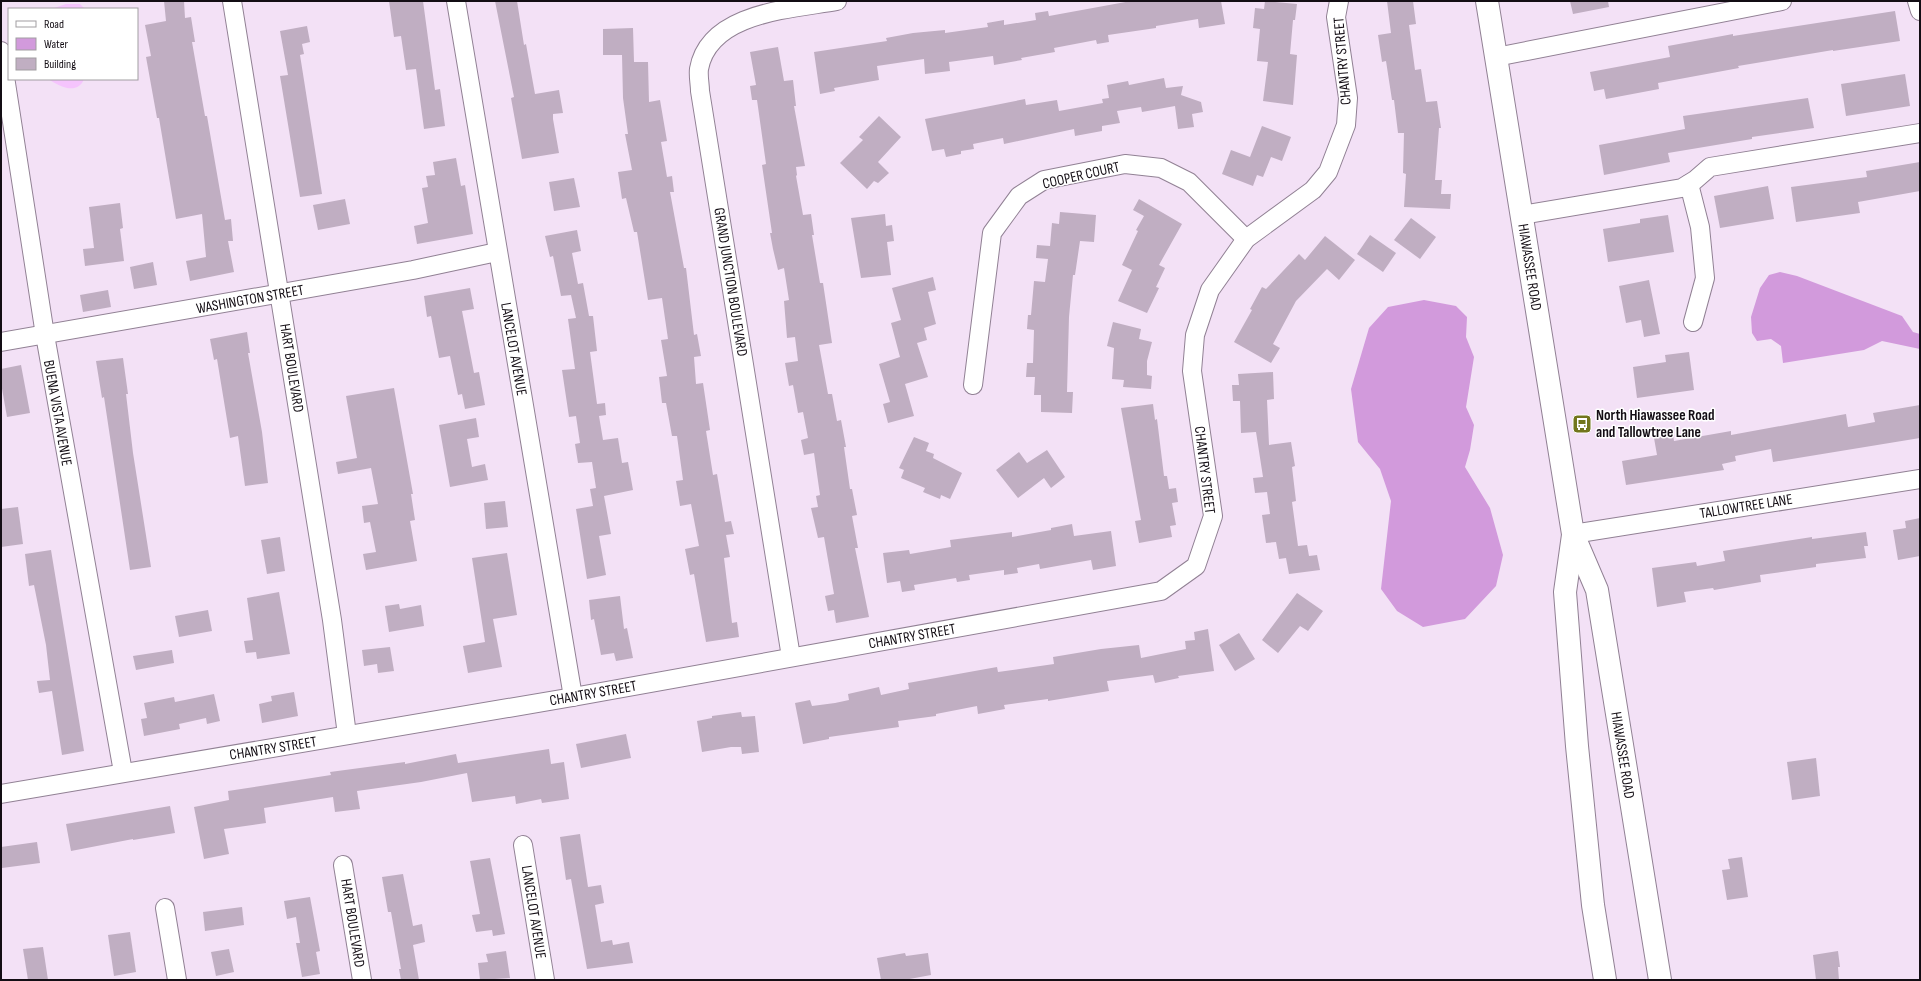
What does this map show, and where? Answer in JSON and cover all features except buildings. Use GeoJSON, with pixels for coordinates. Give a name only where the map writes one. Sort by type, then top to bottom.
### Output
{"type":"FeatureCollection","features":[{"type":"Feature","properties":{"kind":"main road","name":"HIAWASSEE ROAD"},"geometry":{"type":"LineString","coordinates":[[1487,1],[1573,534],[1597,590],[1660,980]]}},
{"type":"Feature","properties":{"kind":"main road","name":"HIAWASSEE ROAD"},"geometry":{"type":"LineString","coordinates":[[1573,534],[1565,592],[1577,746],[1593,904],[1605,980]]}},
{"type":"Feature","properties":{"kind":"street","name":"HART BOULEVARD"},"geometry":{"type":"LineString","coordinates":[[232,1],[332,620],[347,735]]}},
{"type":"Feature","properties":{"kind":"street","name":"LANCELOT AVENUE"},"geometry":{"type":"LineString","coordinates":[[456,1],[573,697]]}},
{"type":"Feature","properties":{"kind":"street","name":"GRAND JUNCTION BOULEVARD"},"geometry":{"type":"LineString","coordinates":[[791,657],[700,91],[699,70],[708,47],[723,31],[756,15],[837,1]]}},
{"type":"Feature","properties":{"kind":"street","name":"CHANTRY STREET"},"geometry":{"type":"LineString","coordinates":[[1,794],[123,772],[573,697],[1162,591],[1196,566],[1213,516],[1192,371],[1195,335],[1210,290],[1246,238],[1312,190],[1328,172],[1346,125],[1347,105],[1336,17],[1339,1]]}},
{"type":"Feature","properties":{"kind":"street"},"geometry":{"type":"LineString","coordinates":[[1496,56],[1782,1]]}},
{"type":"Feature","properties":{"kind":"street"},"geometry":{"type":"LineString","coordinates":[[1917,1],[1920,11]]}},
{"type":"Feature","properties":{"kind":"street","name":"BUENA VISTA AVENUE"},"geometry":{"type":"LineString","coordinates":[[1,52],[45,335],[123,772]]}},
{"type":"Feature","properties":{"kind":"street"},"geometry":{"type":"LineString","coordinates":[[1522,215],[1682,188],[1710,167],[1920,133]]}},
{"type":"Feature","properties":{"kind":"street","name":"COOPER COURT"},"geometry":{"type":"LineString","coordinates":[[973,385],[992,233],[1019,196],[1044,180],[1125,164],[1161,168],[1189,182],[1246,238]]}},
{"type":"Feature","properties":{"kind":"street"},"geometry":{"type":"LineString","coordinates":[[1689,184],[1700,227],[1705,278],[1693,322]]}},
{"type":"Feature","properties":{"kind":"street","name":"WASHINGTON STREET"},"geometry":{"type":"LineString","coordinates":[[1,342],[413,270],[497,252]]}},
{"type":"Feature","properties":{"kind":"street","name":"TALLOWTREE LANE"},"geometry":{"type":"LineString","coordinates":[[1573,534],[1920,479]]}},
{"type":"Feature","properties":{"kind":"street","name":"LANCELOT AVENUE"},"geometry":{"type":"LineString","coordinates":[[523,845],[545,980]]}},
{"type":"Feature","properties":{"kind":"street","name":"HART BOULEVARD"},"geometry":{"type":"LineString","coordinates":[[343,865],[362,980]]}},
{"type":"Feature","properties":{"kind":"street"},"geometry":{"type":"LineString","coordinates":[[165,908],[177,980]]}},
{"type":"Feature","properties":{"kind":"shaded area"},"geometry":{"type":"Polygon","coordinates":[[[66,4],[80,4],[84,8],[54,8],[66,4]]]}},
{"type":"Feature","properties":{"kind":"shaded area"},"geometry":{"type":"Polygon","coordinates":[[[50,80],[83,80],[77,87],[72,88],[62,87],[50,80]]]}},
{"type":"Feature","properties":{"kind":"water"},"geometry":{"type":"Polygon","coordinates":[[[1780,272],[1797,276],[1902,316],[1913,332],[1920,334],[1920,349],[1882,341],[1864,350],[1783,363],[1781,346],[1771,339],[1757,341],[1752,333],[1751,317],[1760,288],[1769,275],[1780,272]]]}},
{"type":"Feature","properties":{"kind":"water"},"geometry":{"type":"Polygon","coordinates":[[[1424,300],[1456,306],[1467,317],[1466,337],[1474,357],[1466,407],[1474,425],[1470,450],[1465,467],[1490,508],[1503,555],[1496,586],[1465,619],[1423,627],[1397,611],[1381,589],[1391,501],[1380,469],[1358,442],[1351,389],[1369,328],[1388,307],[1424,300]]]}},
{"type":"Feature","properties":{"kind":"place","name":"North Hiawassee Road and Tallowtree Lane"},"geometry":{"type":"Point","coordinates":[1582,424]}}]}
